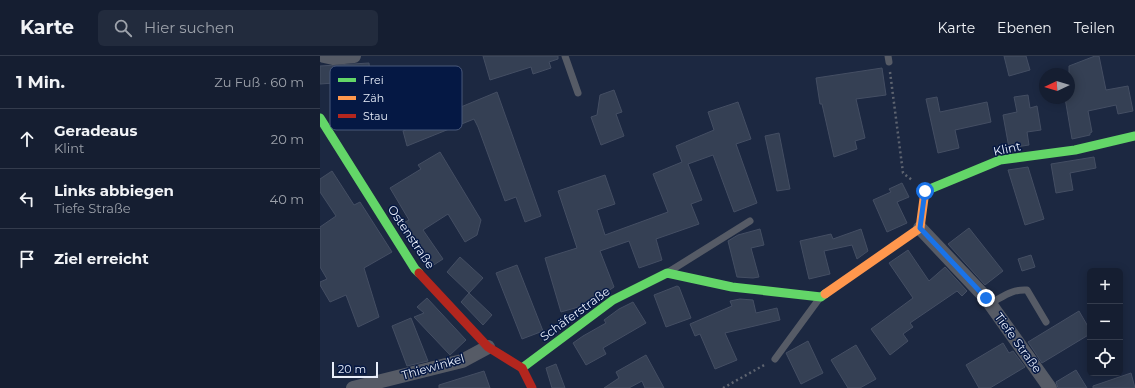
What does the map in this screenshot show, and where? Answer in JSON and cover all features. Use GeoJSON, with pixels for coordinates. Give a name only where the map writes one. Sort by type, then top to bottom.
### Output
{"type":"FeatureCollection","features":[{"type":"Feature","properties":{"kind":"street"},"geometry":{"type":"LineString","coordinates":[[324,56],[333,58],[354,56]]}},
{"type":"Feature","properties":{"kind":"street","name":"Ostenstraße"},"geometry":{"type":"LineString","coordinates":[[320,118],[415,270],[488,347],[522,368]]}},
{"type":"Feature","properties":{"kind":"street","name":"Klint"},"geometry":{"type":"LineString","coordinates":[[925,191],[1000,160],[1075,150],[1135,136]]}},
{"type":"Feature","properties":{"kind":"street"},"geometry":{"type":"LineString","coordinates":[[667,273],[732,287],[821,297],[920,228],[925,191]]}},
{"type":"Feature","properties":{"kind":"street","name":"Tiefe Straße"},"geometry":{"type":"LineString","coordinates":[[920,228],[989,304],[1050,388]]}},
{"type":"Feature","properties":{"kind":"street","name":"Schäferstraße"},"geometry":{"type":"LineString","coordinates":[[522,368],[613,300],[667,273]]}},
{"type":"Feature","properties":{"kind":"street","name":"Thiewinkel"},"geometry":{"type":"LineString","coordinates":[[352,388],[462,361],[488,347]]}},
{"type":"Feature","properties":{"kind":"street"},"geometry":{"type":"LineString","coordinates":[[522,368],[532,388]]}},
{"type":"Feature","properties":{"kind":"lane"},"geometry":{"type":"LineString","coordinates":[[565,56],[578,93]]}},
{"type":"Feature","properties":{"kind":"lane","name":"Schäferstraße"},"geometry":{"type":"LineString","coordinates":[[667,273],[750,221]]}},
{"type":"Feature","properties":{"kind":"lane"},"geometry":{"type":"LineString","coordinates":[[989,304],[1010,292],[1027,290],[1046,322]]}},
{"type":"Feature","properties":{"kind":"lane"},"geometry":{"type":"LineString","coordinates":[[775,359],[821,297]]}},
{"type":"Feature","properties":{"kind":"path"},"geometry":{"type":"LineString","coordinates":[[888,59],[903,173],[925,191]]}},
{"type":"Feature","properties":{"kind":"path"},"geometry":{"type":"LineString","coordinates":[[723,388],[775,359]]}},
{"type":"Feature","properties":{"kind":"building"},"geometry":{"type":"Polygon","coordinates":[[[483,56],[558,56],[558,59],[549,62],[551,68],[533,74],[531,67],[490,80],[483,56]]]}},
{"type":"Feature","properties":{"kind":"building"},"geometry":{"type":"Polygon","coordinates":[[[1004,56],[1026,56],[1030,70],[1009,76],[1004,56]]]}},
{"type":"Feature","properties":{"kind":"building"},"geometry":{"type":"Polygon","coordinates":[[[1095,56],[1099,56],[1106,90],[1128,86],[1133,111],[1118,114],[1116,105],[1088,111],[1092,132],[1090,135],[1072,139],[1066,104],[1075,104],[1075,68],[1069,68],[1069,66],[1095,56]]]}},
{"type":"Feature","properties":{"kind":"building"},"geometry":{"type":"Polygon","coordinates":[[[369,63],[369,66],[330,66],[330,83],[320,84],[320,66],[369,63]]]}},
{"type":"Feature","properties":{"kind":"building"},"geometry":{"type":"Polygon","coordinates":[[[882,68],[886,95],[856,99],[865,138],[855,141],[857,149],[834,157],[822,104],[820,104],[816,78],[882,68]]]}},
{"type":"Feature","properties":{"kind":"building"},"geometry":{"type":"Polygon","coordinates":[[[614,90],[622,112],[616,114],[624,136],[601,145],[591,117],[597,115],[600,95],[614,90]]]}},
{"type":"Feature","properties":{"kind":"building"},"geometry":{"type":"Polygon","coordinates":[[[497,92],[541,216],[525,222],[516,197],[505,201],[474,119],[462,124],[462,107],[497,92]]]}},
{"type":"Feature","properties":{"kind":"building"},"geometry":{"type":"Polygon","coordinates":[[[1028,95],[1030,108],[1037,106],[1041,130],[1027,132],[1029,145],[1009,148],[1003,115],[1017,112],[1014,97],[1028,95]]]}},
{"type":"Feature","properties":{"kind":"building"},"geometry":{"type":"Polygon","coordinates":[[[937,97],[940,112],[987,102],[991,122],[955,130],[959,148],[938,153],[926,99],[937,97]]]}},
{"type":"Feature","properties":{"kind":"building"},"geometry":{"type":"Polygon","coordinates":[[[738,102],[751,139],[736,144],[757,203],[734,212],[713,155],[688,164],[702,200],[691,204],[699,224],[656,239],[662,260],[639,268],[629,241],[600,251],[614,287],[589,304],[561,312],[545,258],[577,248],[558,191],[605,175],[615,204],[597,210],[605,235],[668,212],[653,174],[682,162],[676,146],[714,130],[708,112],[738,102]]]}},
{"type":"Feature","properties":{"kind":"building"},"geometry":{"type":"Polygon","coordinates":[[[405,130],[447,130],[407,146],[403,131],[405,130]]]}},
{"type":"Feature","properties":{"kind":"building"},"geometry":{"type":"Polygon","coordinates":[[[779,133],[790,189],[777,191],[765,136],[779,133]]]}},
{"type":"Feature","properties":{"kind":"building"},"geometry":{"type":"Polygon","coordinates":[[[440,152],[481,220],[477,235],[465,242],[448,214],[423,230],[443,259],[429,268],[400,225],[409,220],[390,188],[421,169],[418,165],[440,152]]]}},
{"type":"Feature","properties":{"kind":"building"},"geometry":{"type":"Polygon","coordinates":[[[1094,157],[1096,168],[1070,173],[1073,190],[1056,193],[1051,164],[1094,157]]]}},
{"type":"Feature","properties":{"kind":"building"},"geometry":{"type":"Polygon","coordinates":[[[1028,167],[1044,219],[1025,225],[1008,170],[1028,167]]]}},
{"type":"Feature","properties":{"kind":"building"},"geometry":{"type":"Polygon","coordinates":[[[332,171],[354,205],[360,202],[392,252],[364,268],[379,317],[358,327],[346,295],[330,302],[320,285],[320,282],[327,279],[320,267],[320,227],[336,216],[320,192],[320,179],[332,171]]]}},
{"type":"Feature","properties":{"kind":"building"},"geometry":{"type":"Polygon","coordinates":[[[902,183],[909,197],[897,202],[907,223],[887,232],[873,200],[891,192],[889,189],[902,183]]]}},
{"type":"Feature","properties":{"kind":"building"},"geometry":{"type":"Polygon","coordinates":[[[969,228],[1003,271],[985,285],[948,244],[969,228]]]}},
{"type":"Feature","properties":{"kind":"building"},"geometry":{"type":"Polygon","coordinates":[[[760,229],[764,245],[751,248],[759,277],[737,277],[728,241],[738,235],[760,229]]]}},
{"type":"Feature","properties":{"kind":"building"},"geometry":{"type":"Polygon","coordinates":[[[861,229],[868,251],[857,259],[852,245],[824,251],[830,274],[809,279],[800,241],[831,234],[833,239],[861,229]]]}},
{"type":"Feature","properties":{"kind":"building"},"geometry":{"type":"Polygon","coordinates":[[[908,250],[929,281],[945,267],[967,291],[962,296],[957,291],[910,323],[913,327],[903,334],[908,341],[890,355],[871,329],[913,298],[889,263],[908,250]]]}},
{"type":"Feature","properties":{"kind":"building"},"geometry":{"type":"Polygon","coordinates":[[[1031,255],[1035,267],[1022,271],[1018,259],[1031,255]]]}},
{"type":"Feature","properties":{"kind":"building"},"geometry":{"type":"Polygon","coordinates":[[[460,257],[483,278],[469,293],[447,272],[460,257]]]}},
{"type":"Feature","properties":{"kind":"building"},"geometry":{"type":"Polygon","coordinates":[[[517,265],[543,331],[522,339],[496,273],[517,265]]]}},
{"type":"Feature","properties":{"kind":"building"},"geometry":{"type":"Polygon","coordinates":[[[677,286],[679,287],[691,318],[666,327],[654,295],[677,286]]]}},
{"type":"Feature","properties":{"kind":"building"},"geometry":{"type":"Polygon","coordinates":[[[469,293],[492,315],[483,325],[461,302],[469,293]]]}},
{"type":"Feature","properties":{"kind":"building"},"geometry":{"type":"Polygon","coordinates":[[[427,298],[466,340],[450,355],[414,317],[424,313],[417,307],[427,298]]]}},
{"type":"Feature","properties":{"kind":"building"},"geometry":{"type":"Polygon","coordinates":[[[740,299],[753,300],[756,313],[777,308],[780,320],[725,333],[737,360],[715,369],[700,334],[695,336],[690,324],[732,306],[730,301],[740,299]]]}},
{"type":"Feature","properties":{"kind":"building"},"geometry":{"type":"Polygon","coordinates":[[[633,302],[646,323],[603,348],[606,354],[586,365],[573,343],[606,323],[604,320],[619,309],[633,302]]]}},
{"type":"Feature","properties":{"kind":"building"},"geometry":{"type":"Polygon","coordinates":[[[1079,311],[1087,325],[1087,336],[1042,363],[1028,342],[1079,311]]]}},
{"type":"Feature","properties":{"kind":"building"},"geometry":{"type":"Polygon","coordinates":[[[411,318],[428,361],[407,366],[392,326],[411,318]]]}},
{"type":"Feature","properties":{"kind":"building"},"geometry":{"type":"Polygon","coordinates":[[[808,341],[823,373],[801,384],[786,353],[808,341]]]}},
{"type":"Feature","properties":{"kind":"building"},"geometry":{"type":"Polygon","coordinates":[[[1003,343],[1009,353],[1013,351],[1025,367],[990,388],[979,388],[966,365],[1003,343]]]}},
{"type":"Feature","properties":{"kind":"building"},"geometry":{"type":"Polygon","coordinates":[[[856,345],[876,379],[860,388],[848,388],[831,360],[856,345]]]}},
{"type":"Feature","properties":{"kind":"building"},"geometry":{"type":"Polygon","coordinates":[[[646,355],[664,388],[645,388],[642,381],[629,388],[604,388],[619,378],[616,372],[646,355]]]}},
{"type":"Feature","properties":{"kind":"building"},"geometry":{"type":"Polygon","coordinates":[[[556,364],[565,388],[552,388],[546,368],[556,364]]]}},
{"type":"Feature","properties":{"kind":"building"},"geometry":{"type":"Polygon","coordinates":[[[1076,370],[1087,388],[1058,388],[1056,382],[1076,370]]]}},
{"type":"Feature","properties":{"kind":"building"},"geometry":{"type":"Polygon","coordinates":[[[484,371],[490,388],[439,388],[439,385],[484,371]]]}},
{"type":"Feature","properties":{"kind":"building"},"geometry":{"type":"Polygon","coordinates":[[[1131,373],[1135,388],[1093,388],[1093,386],[1131,373]]]}},
{"type":"Feature","properties":{"kind":"traffic: fast"},"geometry":{"type":"LineString","coordinates":[[320,118],[415,269],[419,273]]}},
{"type":"Feature","properties":{"kind":"traffic: fast"},"geometry":{"type":"LineString","coordinates":[[925,191],[1000,160],[1075,150],[1135,136]]}},
{"type":"Feature","properties":{"kind":"traffic: fast"},"geometry":{"type":"LineString","coordinates":[[522,368],[613,300],[667,273],[732,287],[821,297],[825,294]]}},
{"type":"Feature","properties":{"kind":"traffic: slow"},"geometry":{"type":"LineString","coordinates":[[825,294],[920,228],[925,191]]}},
{"type":"Feature","properties":{"kind":"traffic: jam"},"geometry":{"type":"LineString","coordinates":[[419,273],[488,347],[522,368],[532,388]]}},
{"type":"Feature","properties":{"kind":"route"},"geometry":{"type":"LineString","coordinates":[[925,191],[920,228],[986,298]]}}]}
